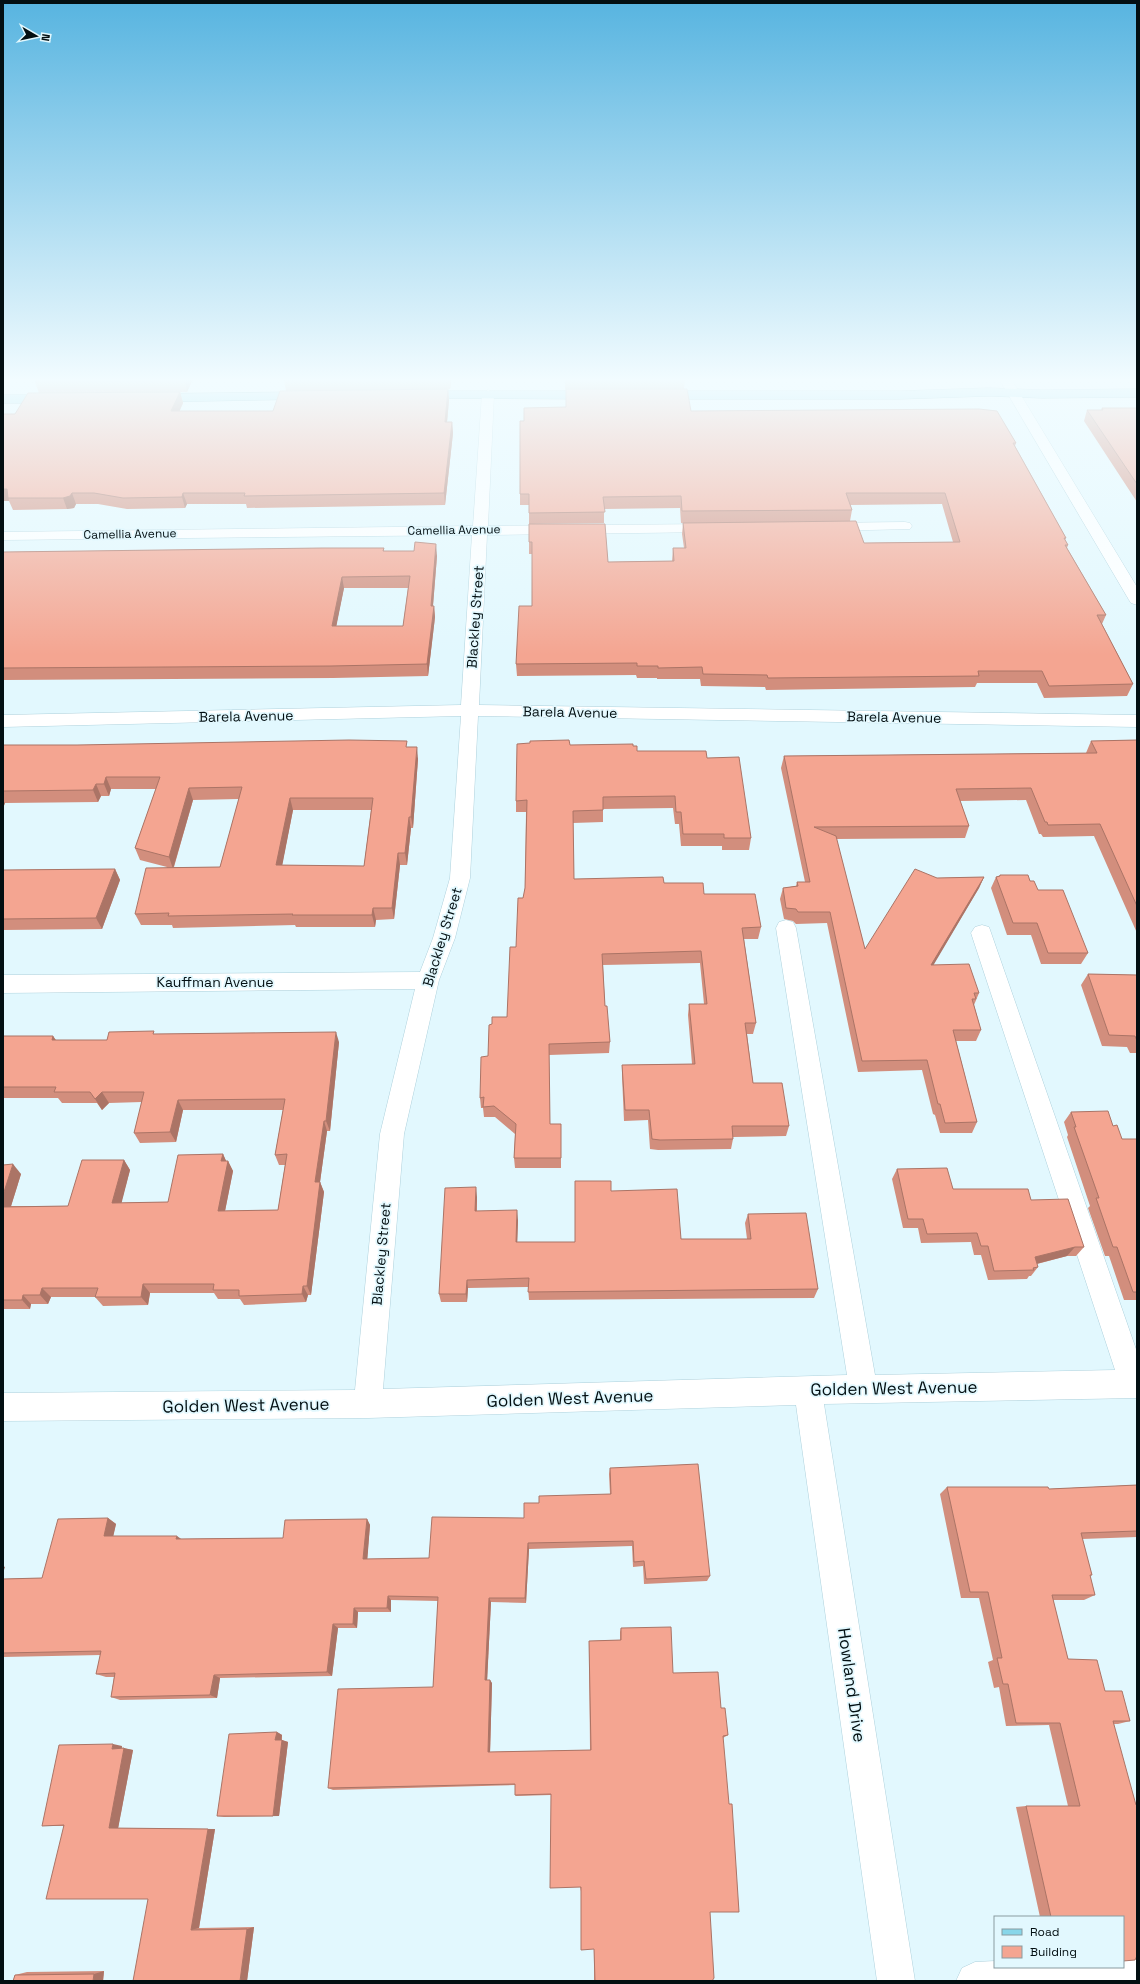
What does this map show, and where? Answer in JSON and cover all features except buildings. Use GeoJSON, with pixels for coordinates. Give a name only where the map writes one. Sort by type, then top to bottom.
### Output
{"type":"FeatureCollection","features":[{"type":"Feature","properties":{"kind":"street","name":"Blackley Street"},"geometry":{"type":"LineString","coordinates":[[368,1404],[392,1134],[428,980],[444,938],[460,878],[484,470]]}},
{"type":"Feature","properties":{"kind":"street"},"geometry":{"type":"LineString","coordinates":[[1060,470],[1137,600]]}},
{"type":"Feature","properties":{"kind":"street"},"geometry":{"type":"LineString","coordinates":[[811,527],[905,526]]}},
{"type":"Feature","properties":{"kind":"street","name":"Camellia Avenue"},"geometry":{"type":"LineString","coordinates":[[3,536],[725,528]]}},
{"type":"Feature","properties":{"kind":"street","name":"Barela Avenue"},"geometry":{"type":"LineString","coordinates":[[3,721],[469,711],[1137,721]]}},
{"type":"Feature","properties":{"kind":"street"},"geometry":{"type":"LineString","coordinates":[[786,928],[864,1389]]}},
{"type":"Feature","properties":{"kind":"street"},"geometry":{"type":"LineString","coordinates":[[982,933],[1136,1384]]}},
{"type":"Feature","properties":{"kind":"street","name":"Kauffman Avenue"},"geometry":{"type":"LineString","coordinates":[[3,984],[428,980]]}},
{"type":"Feature","properties":{"kind":"street","name":"Golden West Avenue"},"geometry":{"type":"LineString","coordinates":[[3,1407],[368,1404],[808,1390],[1136,1384]]}},
{"type":"Feature","properties":{"kind":"street","name":"Howland Drive"},"geometry":{"type":"LineString","coordinates":[[808,1390],[896,1981]]}},
{"type":"Feature","properties":{"kind":"street"},"geometry":{"type":"LineString","coordinates":[[975,1981],[1137,1973]]}}]}
